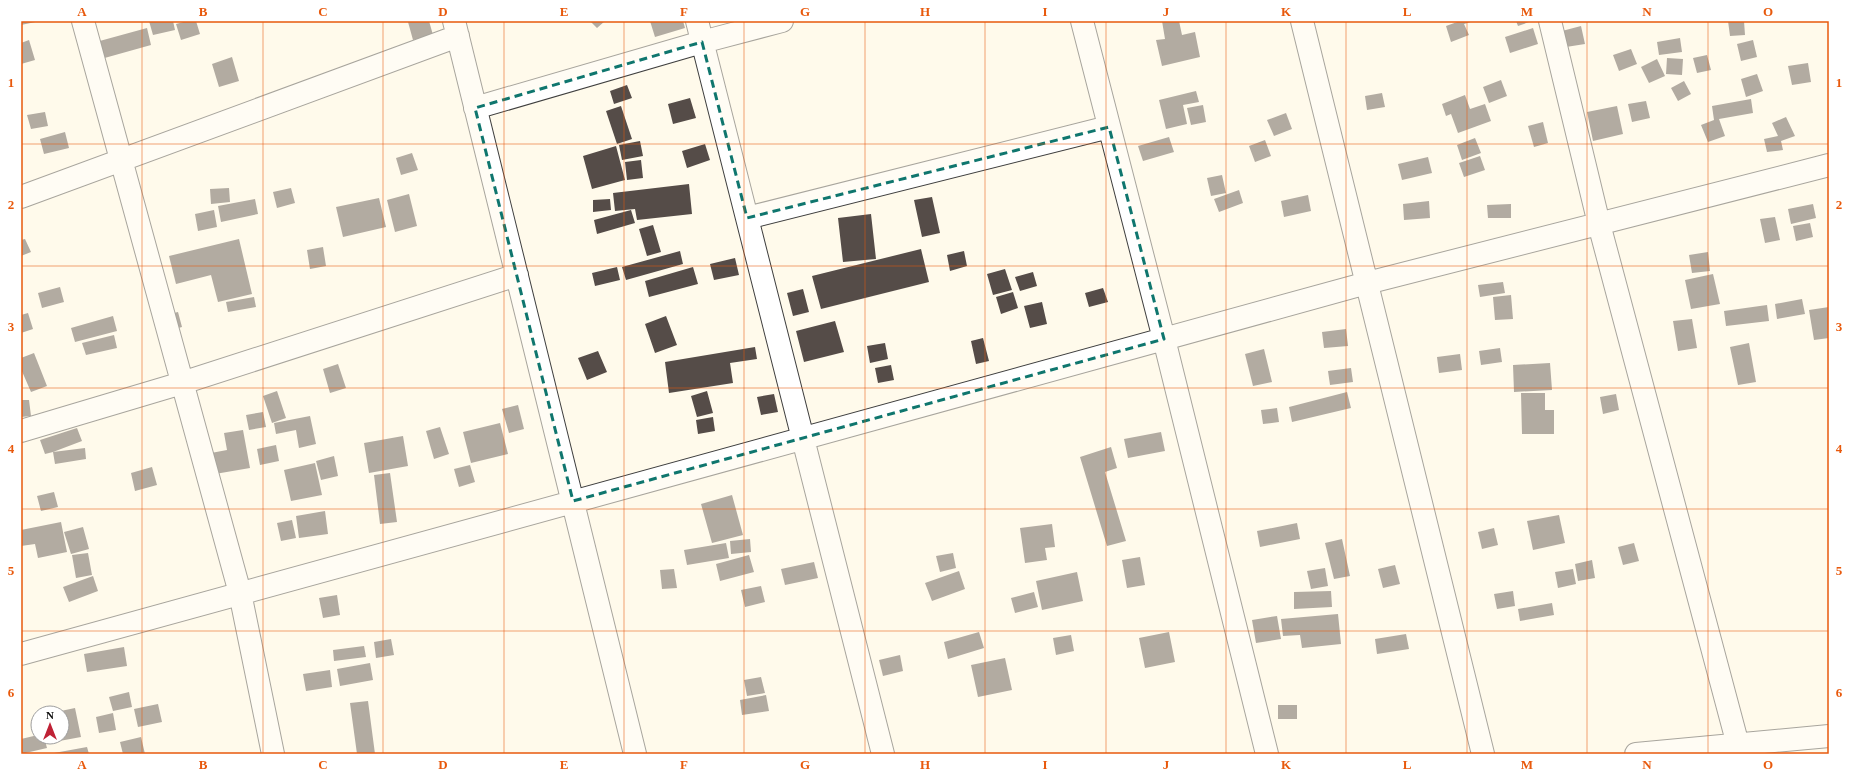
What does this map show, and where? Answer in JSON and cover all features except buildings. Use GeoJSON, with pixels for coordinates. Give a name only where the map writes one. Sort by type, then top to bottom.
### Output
{"type":"FeatureCollection","features":[{"type":"Feature","properties":{"kind":"street"},"geometry":{"type":"LineString","coordinates":[[83,21],[122,158],[240,593],[273,754]]}},
{"type":"Feature","properties":{"kind":"street"},"geometry":{"type":"LineString","coordinates":[[697,21],[882,754]]}},
{"type":"Feature","properties":{"kind":"street"},"geometry":{"type":"LineString","coordinates":[[475,108],[702,42],[782,21]]}},
{"type":"Feature","properties":{"kind":"street"},"geometry":{"type":"LineString","coordinates":[[1082,21],[1164,339],[1266,754]]}},
{"type":"Feature","properties":{"kind":"street"},"geometry":{"type":"LineString","coordinates":[[1302,21],[1483,754]]}},
{"type":"Feature","properties":{"kind":"street"},"geometry":{"type":"LineString","coordinates":[[1550,21],[1599,224],[1738,745]]}},
{"type":"Feature","properties":{"kind":"street"},"geometry":{"type":"LineString","coordinates":[[21,196],[456,29],[635,754]]}},
{"type":"Feature","properties":{"kind":"street"},"geometry":{"type":"LineString","coordinates":[[747,218],[1109,126]]}},
{"type":"Feature","properties":{"kind":"street"},"geometry":{"type":"LineString","coordinates":[[21,654],[1367,283],[1829,165]]}},
{"type":"Feature","properties":{"kind":"street"},"geometry":{"type":"LineString","coordinates":[[21,431],[182,383],[517,275]]}},
{"type":"Feature","properties":{"kind":"street"},"geometry":{"type":"LineString","coordinates":[[1636,754],[1829,736]]}},
{"type":"Feature","properties":{"kind":"highlighted area"},"geometry":{"type":"Polygon","coordinates":[[[702,42],[747,218],[1109,127],[1164,339],[573,501],[475,108],[702,42]]]}}]}
